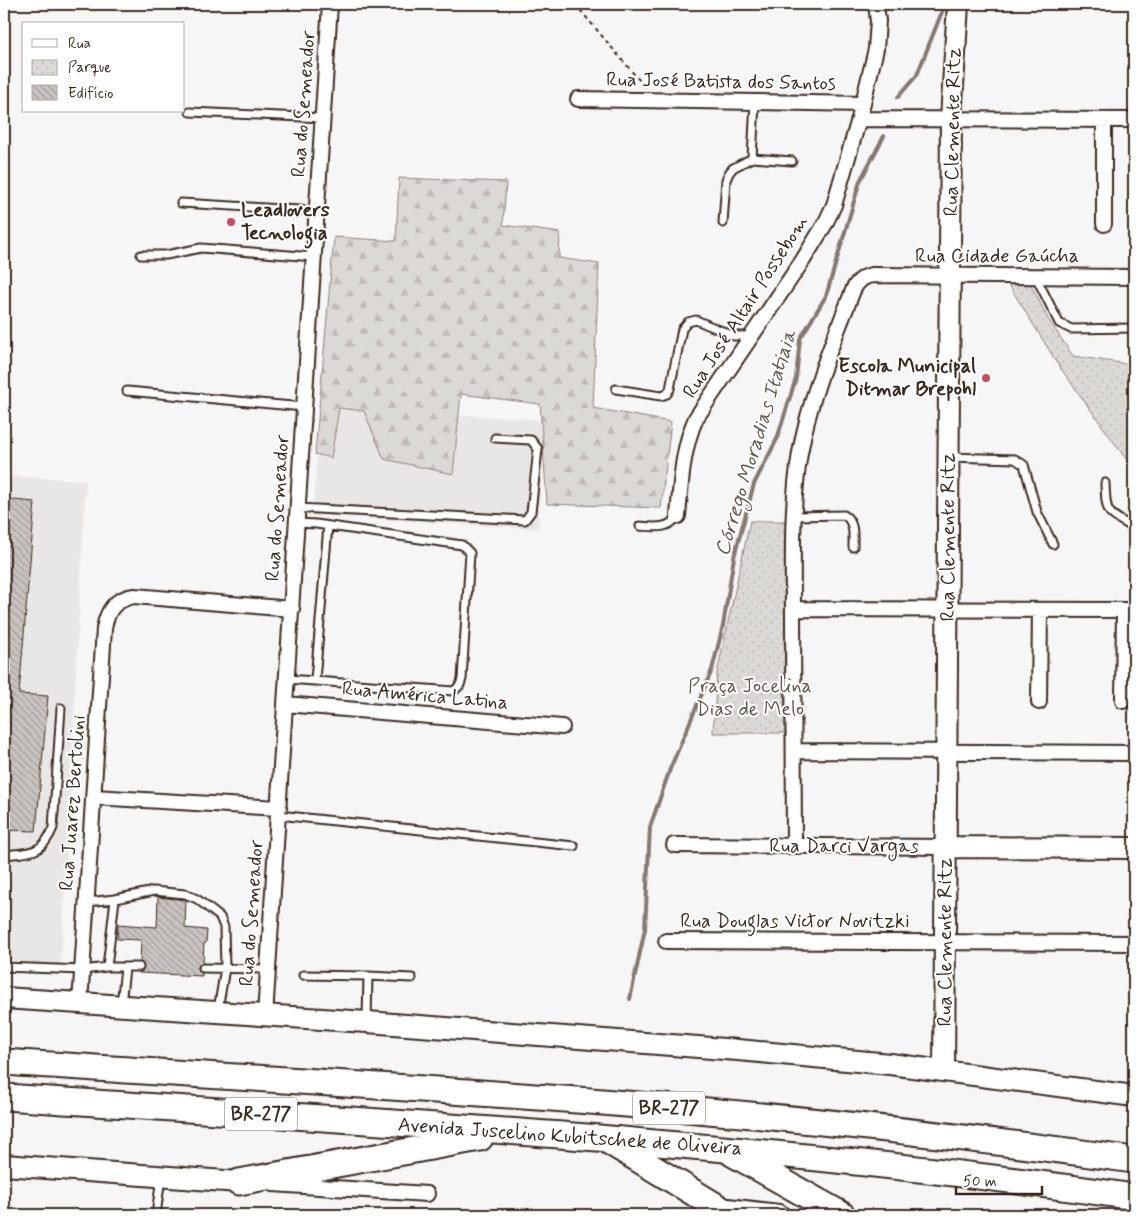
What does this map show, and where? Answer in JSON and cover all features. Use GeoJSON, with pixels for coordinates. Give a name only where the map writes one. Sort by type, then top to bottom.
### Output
{"type":"FeatureCollection","features":[{"type":"Feature","properties":{"kind":"highway","name":"Avenida Juscelino Kubitschek de Oliveira"},"geometry":{"type":"LineString","coordinates":[[4,1062],[611,1103],[888,1129],[1134,1160]]}},
{"type":"Feature","properties":{"kind":"highway","name":"Avenida Juscelino Kubitschek de Oliveira"},"geometry":{"type":"LineString","coordinates":[[4,1097],[724,1148],[935,1170],[1134,1197]]}},
{"type":"Feature","properties":{"kind":"highway"},"geometry":{"type":"LineString","coordinates":[[240,1182],[518,1132]]}},
{"type":"Feature","properties":{"kind":"highway"},"geometry":{"type":"LineString","coordinates":[[604,1138],[719,1212]]}},
{"type":"Feature","properties":{"kind":"highway"},"geometry":{"type":"LineString","coordinates":[[724,1148],[842,1215]]}},
{"type":"Feature","properties":{"kind":"street","name":"Rua do Semeador"},"geometry":{"type":"LineString","coordinates":[[266,1016],[330,4]]}},
{"type":"Feature","properties":{"kind":"street","name":"Rua José Altair Possebom"},"geometry":{"type":"LineString","coordinates":[[678,516],[683,464],[690,433],[706,401],[804,260],[825,224],[841,183],[876,49],[878,21],[876,4]]}},
{"type":"Feature","properties":{"kind":"street","name":"Rua Clemente Ritz"},"geometry":{"type":"LineString","coordinates":[[944,1071],[951,119],[958,4]]}},
{"type":"Feature","properties":{"kind":"street","name":"Rua José Batista dos Santos"},"geometry":{"type":"LineString","coordinates":[[578,99],[863,104]]}},
{"type":"Feature","properties":{"kind":"street"},"geometry":{"type":"LineString","coordinates":[[859,119],[1134,120]]}},
{"type":"Feature","properties":{"kind":"street"},"geometry":{"type":"LineString","coordinates":[[1104,120],[1104,224]]}},
{"type":"Feature","properties":{"kind":"street","name":"Rua Cidade Gaúcha"},"geometry":{"type":"LineString","coordinates":[[794,516],[799,459],[811,406],[839,324],[854,288],[860,280],[868,276],[1134,277]]}},
{"type":"Feature","properties":{"kind":"street"},"geometry":{"type":"LineString","coordinates":[[794,516],[794,846]]}},
{"type":"Feature","properties":{"kind":"street","name":"Rua Juarez Bertolini"},"geometry":{"type":"LineString","coordinates":[[80,1004],[104,629],[108,613],[112,606],[126,597],[134,596],[292,609]]}},
{"type":"Feature","properties":{"kind":"street"},"geometry":{"type":"LineString","coordinates":[[794,609],[1129,610],[1123,701]]}},
{"type":"Feature","properties":{"kind":"street"},"geometry":{"type":"LineString","coordinates":[[1039,702],[1040,610]]}},
{"type":"Feature","properties":{"kind":"street","name":"Rua América Latina"},"geometry":{"type":"LineString","coordinates":[[286,704],[562,727]]}},
{"type":"Feature","properties":{"kind":"street"},"geometry":{"type":"LineString","coordinates":[[794,751],[1134,753]]}},
{"type":"Feature","properties":{"kind":"street"},"geometry":{"type":"LineString","coordinates":[[94,797],[279,812]]}},
{"type":"Feature","properties":{"kind":"street","name":"Rua Darci Vargas"},"geometry":{"type":"LineString","coordinates":[[674,845],[1134,848]]}},
{"type":"Feature","properties":{"kind":"street","name":"Rua Douglas Victor Novitzki"},"geometry":{"type":"LineString","coordinates":[[666,940],[1134,942]]}},
{"type":"Feature","properties":{"kind":"street"},"geometry":{"type":"LineString","coordinates":[[4,998],[367,1022],[711,1048],[944,1071],[1134,1096]]}},
{"type":"Feature","properties":{"kind":"street"},"geometry":{"type":"LineString","coordinates":[[4,1165],[427,1194]]}},
{"type":"Feature","properties":{"kind":"street"},"geometry":{"type":"LineString","coordinates":[[719,1212],[779,1215]]}},
{"type":"Feature","properties":{"kind":"lane"},"geometry":{"type":"LineString","coordinates":[[752,158],[755,102]]}},
{"type":"Feature","properties":{"kind":"lane"},"geometry":{"type":"LineString","coordinates":[[190,112],[323,118]]}},
{"type":"Feature","properties":{"kind":"lane"},"geometry":{"type":"LineString","coordinates":[[723,223],[726,180],[728,173],[733,168],[752,158],[792,161]]}},
{"type":"Feature","properties":{"kind":"lane"},"geometry":{"type":"LineString","coordinates":[[181,203],[317,211]]}},
{"type":"Feature","properties":{"kind":"lane"},"geometry":{"type":"LineString","coordinates":[[141,255],[166,255],[201,248],[314,257]]}},
{"type":"Feature","properties":{"kind":"lane"},"geometry":{"type":"LineString","coordinates":[[1036,277],[1059,324],[1071,329],[1134,328]]}},
{"type":"Feature","properties":{"kind":"lane"},"geometry":{"type":"LineString","coordinates":[[616,389],[661,396],[667,394],[670,389],[682,329],[688,322],[696,320],[734,336],[752,336]]}},
{"type":"Feature","properties":{"kind":"lane"},"geometry":{"type":"LineString","coordinates":[[127,391],[304,407]]}},
{"type":"Feature","properties":{"kind":"lane"},"geometry":{"type":"LineString","coordinates":[[298,508],[525,520],[531,512],[538,449],[531,440],[495,438]]}},
{"type":"Feature","properties":{"kind":"lane"},"geometry":{"type":"LineString","coordinates":[[949,457],[1016,459],[1020,461],[1024,465],[1037,512],[1053,544]]}},
{"type":"Feature","properties":{"kind":"lane"},"geometry":{"type":"LineString","coordinates":[[1105,483],[1106,504],[1109,512],[1134,528]]}},
{"type":"Feature","properties":{"kind":"lane"},"geometry":{"type":"LineString","coordinates":[[794,516],[844,515],[852,523],[853,547]]}},
{"type":"Feature","properties":{"kind":"lane"},"geometry":{"type":"LineString","coordinates":[[640,526],[657,528],[670,524],[678,516]]}},
{"type":"Feature","properties":{"kind":"lane"},"geometry":{"type":"LineString","coordinates":[[287,679],[454,691],[460,685],[462,679],[470,553],[466,548],[462,545],[297,523]]}},
{"type":"Feature","properties":{"kind":"lane"},"geometry":{"type":"LineString","coordinates":[[315,680],[328,526]]}},
{"type":"Feature","properties":{"kind":"lane"},"geometry":{"type":"LineString","coordinates":[[4,855],[36,851],[48,841],[53,828],[61,708]]}},
{"type":"Feature","properties":{"kind":"lane"},"geometry":{"type":"LineString","coordinates":[[279,812],[574,846]]}},
{"type":"Feature","properties":{"kind":"lane"},"geometry":{"type":"LineString","coordinates":[[87,902],[115,899],[154,891],[186,894],[197,899],[220,917],[224,927],[225,968],[218,1012]]}},
{"type":"Feature","properties":{"kind":"lane"},"geometry":{"type":"LineString","coordinates":[[107,967],[115,899]]}},
{"type":"Feature","properties":{"kind":"lane"},"geometry":{"type":"LineString","coordinates":[[4,967],[83,970],[139,966]]}},
{"type":"Feature","properties":{"kind":"lane"},"geometry":{"type":"LineString","coordinates":[[120,1006],[125,968]]}},
{"type":"Feature","properties":{"kind":"lane"},"geometry":{"type":"LineString","coordinates":[[203,968],[268,969]]}},
{"type":"Feature","properties":{"kind":"lane"},"geometry":{"type":"LineString","coordinates":[[303,975],[412,978]]}},
{"type":"Feature","properties":{"kind":"lane"},"geometry":{"type":"LineString","coordinates":[[367,1022],[368,976]]}},
{"type":"Feature","properties":{"kind":"lane"},"geometry":{"type":"LineString","coordinates":[[156,1215],[161,1176]]}},
{"type":"Feature","properties":{"kind":"path"},"geometry":{"type":"LineString","coordinates":[[575,4],[656,101]]}},
{"type":"Feature","properties":{"kind":"shaded area"},"geometry":{"type":"Polygon","coordinates":[[[320,406],[545,420],[538,529],[313,515],[320,406]]]}},
{"type":"Feature","properties":{"kind":"shaded area"},"geometry":{"type":"Polygon","coordinates":[[[4,476],[86,480],[61,965],[4,960],[4,476]]]}},
{"type":"Feature","properties":{"kind":"green space"},"geometry":{"type":"Polygon","coordinates":[[[399,178],[506,182],[503,225],[560,233],[559,258],[599,264],[593,408],[671,422],[661,508],[547,504],[540,404],[461,394],[453,474],[384,459],[364,411],[339,408],[331,458],[315,454],[334,237],[396,241],[399,178]]]}},
{"type":"Feature","properties":{"kind":"green space"},"geometry":{"type":"Polygon","coordinates":[[[1029,280],[1048,319],[1073,356],[1134,365],[1134,470],[1059,366],[1007,282],[1029,280]]]}},
{"type":"Feature","properties":{"kind":"green space","name":"Praça Jocelina Dias de Melo"},"geometry":{"type":"Polygon","coordinates":[[[750,521],[785,521],[785,733],[713,733],[717,673],[750,521]]]}},
{"type":"Feature","properties":{"kind":"building"},"geometry":{"type":"Polygon","coordinates":[[[4,499],[35,502],[19,694],[48,696],[36,831],[4,830],[4,499]]]}},
{"type":"Feature","properties":{"kind":"building"},"geometry":{"type":"Polygon","coordinates":[[[158,897],[186,900],[185,928],[207,930],[203,963],[198,967],[202,976],[139,973],[144,967],[140,962],[141,940],[117,939],[118,924],[157,927],[158,897]]]}},
{"type":"Feature","properties":{"kind":"waterway","name":"Córrego Moradias Itatiaia"},"geometry":{"type":"LineString","coordinates":[[898,97],[917,75],[945,4]]}},
{"type":"Feature","properties":{"kind":"waterway","name":"Córrego Moradias Itatiaia"},"geometry":{"type":"LineString","coordinates":[[630,999],[645,929],[650,827],[670,769],[712,670],[723,626],[734,557],[754,484],[777,439],[796,378],[800,339],[826,296],[860,181],[884,136]]}},
{"type":"Feature","properties":{"kind":"place","name":"Leadlovers Tecnologia"},"geometry":{"type":"Point","coordinates":[231,222]}},
{"type":"Feature","properties":{"kind":"place","name":"Escola Municipal Ditmar Brepohl"},"geometry":{"type":"Point","coordinates":[986,378]}}]}
